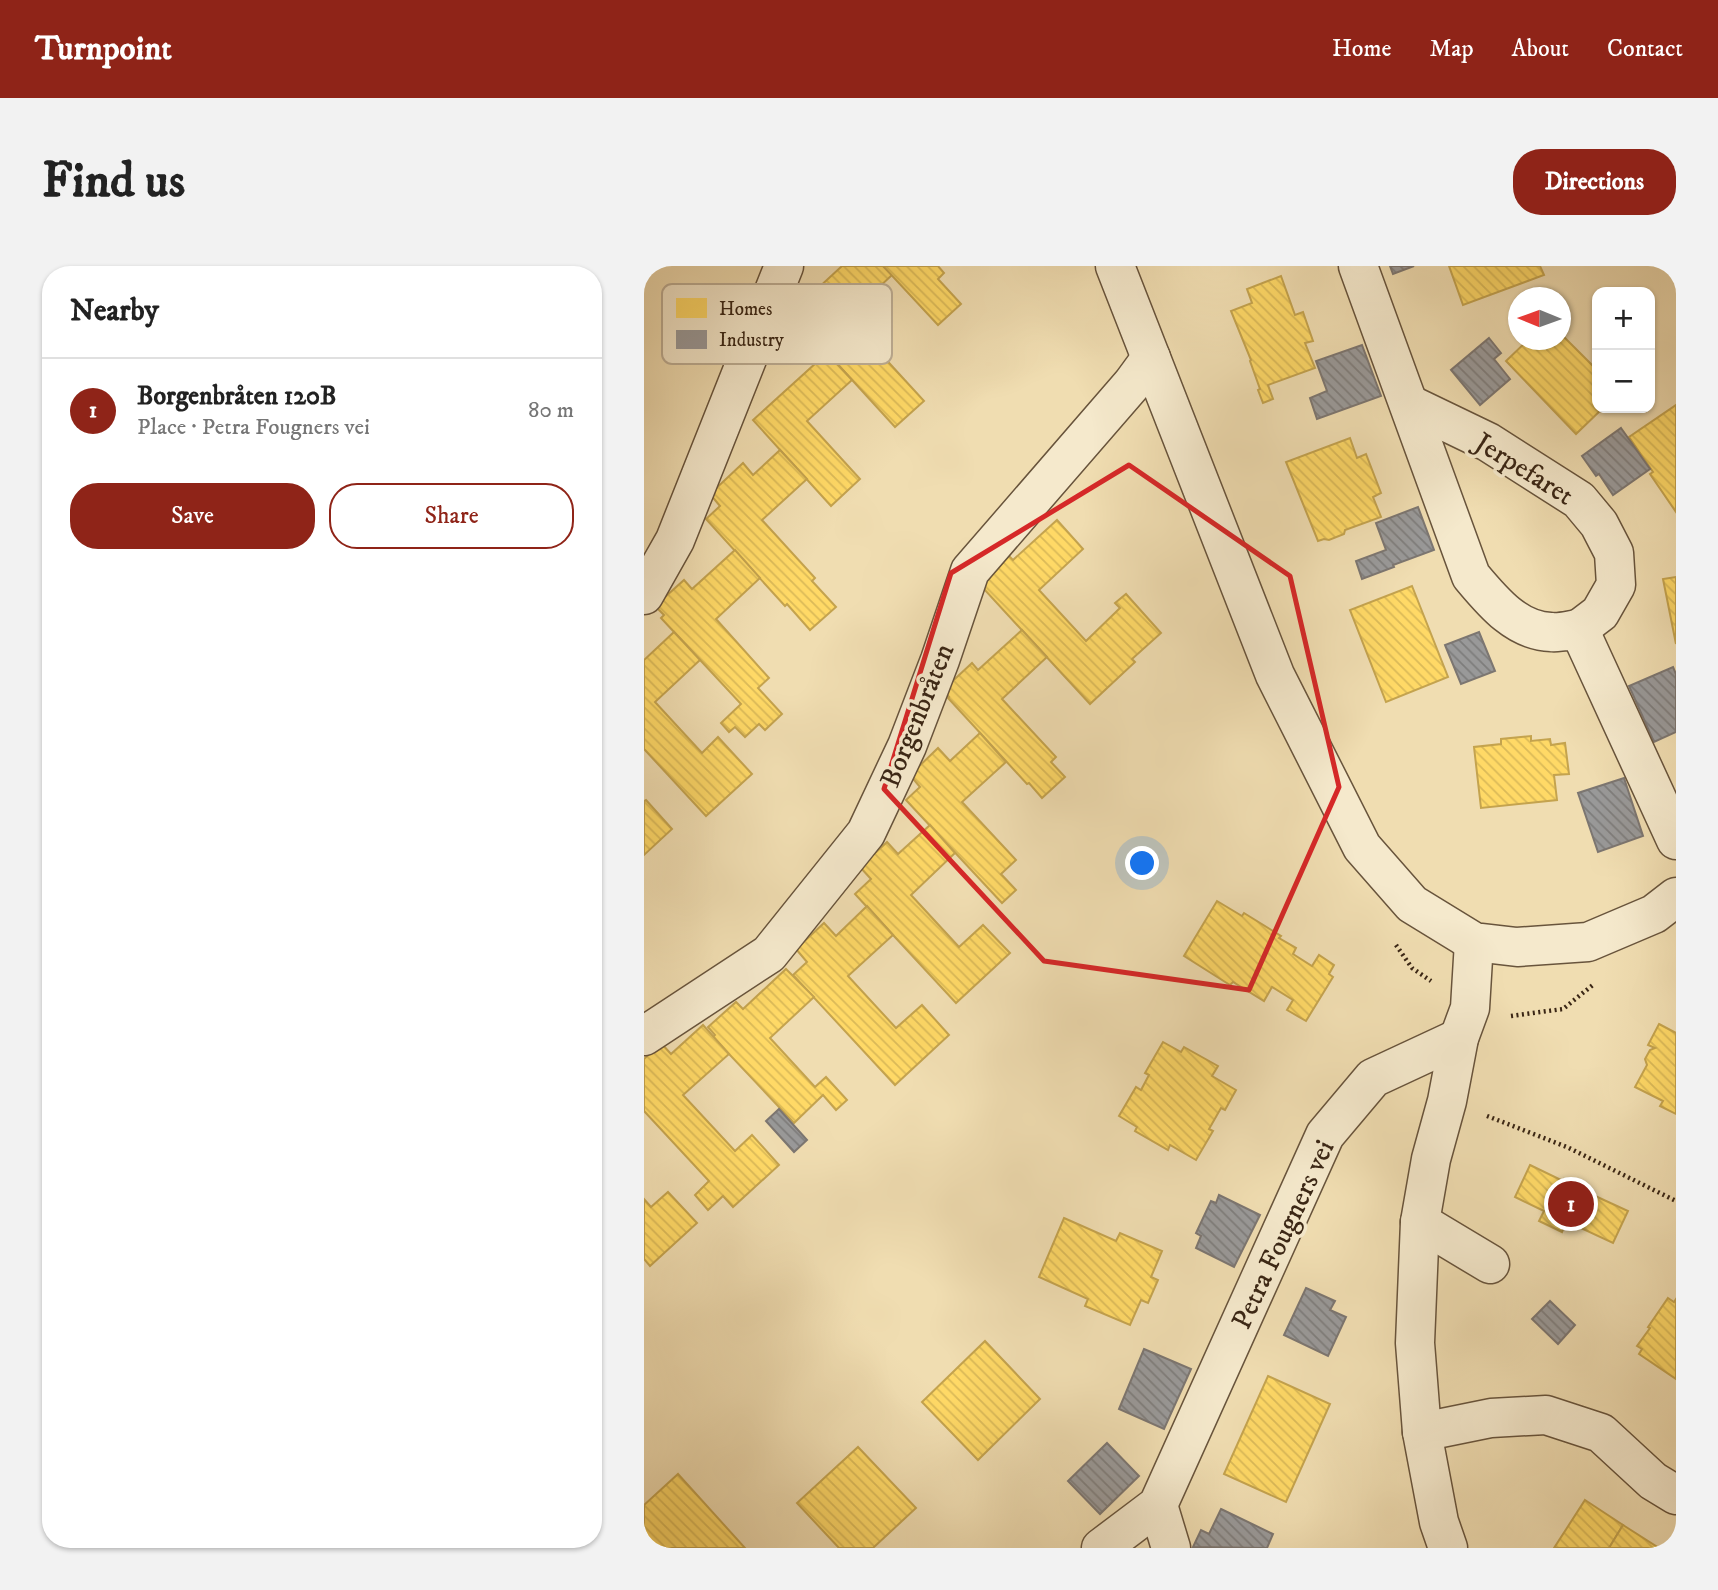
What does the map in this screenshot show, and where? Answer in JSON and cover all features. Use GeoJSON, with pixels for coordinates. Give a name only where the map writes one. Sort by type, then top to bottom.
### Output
{"type":"FeatureCollection","features":[{"type":"Feature","properties":{"kind":"street"},"geometry":{"type":"LineString","coordinates":[[777,284],[784,266]]}},
{"type":"Feature","properties":{"kind":"street"},"geometry":{"type":"LineString","coordinates":[[1115,266],[1275,675],[1362,847],[1412,904],[1474,942],[1517,947],[1588,942],[1654,914],[1676,897]]}},
{"type":"Feature","properties":{"kind":"street","name":"Jerpefaret"},"geometry":{"type":"LineString","coordinates":[[1358,266],[1471,576],[1489,598],[1521,625],[1550,632],[1579,629],[1600,613],[1616,586],[1614,553],[1599,524],[1580,500],[1488,442],[1409,404]]}},
{"type":"Feature","properties":{"kind":"street","name":"Borgenbråten"},"geometry":{"type":"LineString","coordinates":[[644,1036],[769,954],[866,833],[907,747],[970,571],[1132,384],[1151,358]]}},
{"type":"Feature","properties":{"kind":"street"},"geometry":{"type":"LineString","coordinates":[[644,596],[675,540],[745,364]]}},
{"type":"Feature","properties":{"kind":"street"},"geometry":{"type":"LineString","coordinates":[[1579,629],[1676,840]]}},
{"type":"Feature","properties":{"kind":"street"},"geometry":{"type":"LineString","coordinates":[[1448,1548],[1439,1522],[1422,1432],[1415,1343],[1420,1222],[1431,1159],[1447,1101],[1459,1038],[1470,1008],[1474,942]]}},
{"type":"Feature","properties":{"kind":"street","name":"Petra Fougners vei"},"geometry":{"type":"LineString","coordinates":[[1101,1548],[1158,1505],[1325,1135],[1373,1078],[1459,1038]]}},
{"type":"Feature","properties":{"kind":"street"},"geometry":{"type":"LineString","coordinates":[[1420,1222],[1490,1264]]}},
{"type":"Feature","properties":{"kind":"street"},"geometry":{"type":"LineString","coordinates":[[1422,1432],[1491,1418],[1546,1415],[1601,1433],[1653,1481],[1676,1495]]}},
{"type":"Feature","properties":{"kind":"street"},"geometry":{"type":"LineString","coordinates":[[1158,1505],[1171,1548]]}},
{"type":"Feature","properties":{"kind":"path"},"geometry":{"type":"LineString","coordinates":[[1447,1101],[1567,1147],[1676,1201]]}},
{"type":"Feature","properties":{"kind":"highlighted area"},"geometry":{"type":"Polygon","coordinates":[[[1129,465],[1290,576],[1339,787],[1249,990],[1044,961],[884,789],[951,573],[1129,465]]]}},
{"type":"Feature","properties":{"kind":"building: Homes"},"geometry":{"type":"Polygon","coordinates":[[[842,266],[883,266],[892,275],[882,284],[822,284],[842,266]]]}},
{"type":"Feature","properties":{"kind":"building: Homes"},"geometry":{"type":"Polygon","coordinates":[[[883,266],[938,266],[944,273],[938,279],[961,304],[938,325],[883,266]]]}},
{"type":"Feature","properties":{"kind":"building: Homes"},"geometry":{"type":"Polygon","coordinates":[[[1449,266],[1540,266],[1544,275],[1508,287],[1463,305],[1449,266]]]}},
{"type":"Feature","properties":{"kind":"building: Homes"},"geometry":{"type":"Polygon","coordinates":[[[1281,276],[1295,315],[1303,312],[1313,341],[1305,343],[1315,368],[1268,385],[1273,399],[1263,403],[1251,360],[1231,311],[1252,303],[1247,289],[1281,276]]]}},
{"type":"Feature","properties":{"kind":"building: Homes"},"geometry":{"type":"Polygon","coordinates":[[[1571,344],[1592,365],[1592,413],[1598,413],[1576,434],[1506,361],[1518,350],[1571,350],[1571,344]]]}},
{"type":"Feature","properties":{"kind":"building: Homes"},"geometry":{"type":"Polygon","coordinates":[[[815,364],[837,364],[852,380],[807,421],[860,479],[831,506],[753,420],[815,364]]]}},
{"type":"Feature","properties":{"kind":"building: Homes"},"geometry":{"type":"Polygon","coordinates":[[[838,364],[890,364],[924,401],[895,427],[838,364]]]}},
{"type":"Feature","properties":{"kind":"building: Homes"},"geometry":{"type":"Polygon","coordinates":[[[1676,405],[1676,512],[1629,437],[1676,405]]]}},
{"type":"Feature","properties":{"kind":"building: Homes"},"geometry":{"type":"Polygon","coordinates":[[[1350,438],[1357,458],[1366,454],[1381,493],[1373,497],[1381,517],[1345,530],[1344,534],[1329,540],[1318,541],[1286,462],[1350,438]]]}},
{"type":"Feature","properties":{"kind":"building: Homes"},"geometry":{"type":"Polygon","coordinates":[[[780,450],[807,479],[762,520],[815,578],[812,581],[836,607],[810,630],[706,519],[720,506],[710,494],[743,463],[753,475],[780,450]]]}},
{"type":"Feature","properties":{"kind":"building: Homes"},"geometry":{"type":"Polygon","coordinates":[[[1057,520],[1083,549],[1039,590],[1086,641],[1120,608],[1115,603],[1126,594],[1161,633],[1132,659],[1135,662],[1090,704],[983,588],[979,579],[1006,553],[1013,560],[1057,520]]]}},
{"type":"Feature","properties":{"kind":"building: Homes"},"geometry":{"type":"Polygon","coordinates":[[[735,550],[760,578],[716,619],[769,678],[758,688],[782,714],[765,730],[759,724],[745,737],[735,727],[729,732],[721,723],[741,704],[661,618],[664,615],[655,606],[684,580],[692,589],[735,550]]]}},
{"type":"Feature","properties":{"kind":"building: Homes"},"geometry":{"type":"Polygon","coordinates":[[[1676,577],[1676,644],[1663,579],[1676,577]]]}},
{"type":"Feature","properties":{"kind":"building: Homes"},"geometry":{"type":"Polygon","coordinates":[[[1412,586],[1448,677],[1386,702],[1350,610],[1412,586]]]}},
{"type":"Feature","properties":{"kind":"building: Homes"},"geometry":{"type":"Polygon","coordinates":[[[1022,630],[1047,657],[1002,699],[1056,757],[1051,762],[1065,777],[1042,798],[943,690],[972,663],[978,670],[1022,630]]]}},
{"type":"Feature","properties":{"kind":"building: Homes"},"geometry":{"type":"Polygon","coordinates":[[[674,632],[700,660],[655,702],[702,753],[718,737],[752,774],[706,816],[644,749],[644,660],[674,632]]]}},
{"type":"Feature","properties":{"kind":"building: Homes"},"geometry":{"type":"Polygon","coordinates":[[[980,733],[1006,762],[962,802],[1016,860],[1001,874],[1016,890],[1002,903],[906,800],[920,787],[910,775],[938,748],[950,761],[980,733]]]}},
{"type":"Feature","properties":{"kind":"building: Homes"},"geometry":{"type":"Polygon","coordinates":[[[1531,736],[1531,741],[1550,739],[1551,745],[1565,743],[1569,774],[1554,775],[1557,800],[1481,808],[1474,747],[1501,744],[1501,739],[1531,736]]]}},
{"type":"Feature","properties":{"kind":"building: Homes"},"geometry":{"type":"Polygon","coordinates":[[[646,800],[672,829],[644,855],[644,801],[646,800]]]}},
{"type":"Feature","properties":{"kind":"building: Homes"},"geometry":{"type":"Polygon","coordinates":[[[930,825],[955,853],[911,895],[959,947],[983,925],[1010,953],[956,1003],[855,894],[871,879],[860,867],[887,842],[898,854],[930,825]]]}},
{"type":"Feature","properties":{"kind":"building: Homes"},"geometry":{"type":"Polygon","coordinates":[[[1217,901],[1242,916],[1244,913],[1281,936],[1279,938],[1296,948],[1293,954],[1312,966],[1319,955],[1334,965],[1329,974],[1333,977],[1306,1021],[1287,1010],[1293,1000],[1272,987],[1264,1001],[1233,982],[1230,985],[1184,956],[1217,901]]]}},
{"type":"Feature","properties":{"kind":"building: Homes"},"geometry":{"type":"Polygon","coordinates":[[[867,906],[893,935],[848,976],[896,1028],[922,1005],[949,1035],[895,1085],[793,975],[807,962],[796,949],[824,923],[836,936],[867,906]]]}},
{"type":"Feature","properties":{"kind":"building: Homes"},"geometry":{"type":"Polygon","coordinates":[[[786,969],[814,997],[770,1038],[815,1087],[826,1077],[847,1100],[836,1110],[823,1095],[794,1123],[713,1037],[715,1035],[708,1027],[736,1002],[743,1009],[786,969]]]}},
{"type":"Feature","properties":{"kind":"building: Homes"},"geometry":{"type":"Polygon","coordinates":[[[1659,1024],[1676,1033],[1676,1114],[1660,1106],[1663,1101],[1635,1087],[1647,1065],[1645,1059],[1650,1050],[1655,1048],[1648,1045],[1659,1024]]]}},
{"type":"Feature","properties":{"kind":"building: Homes"},"geometry":{"type":"Polygon","coordinates":[[[703,1025],[729,1054],[683,1095],[735,1151],[752,1135],[779,1165],[733,1207],[723,1196],[708,1210],[695,1195],[709,1181],[644,1111],[644,1059],[661,1043],[671,1054],[703,1025]]]}},
{"type":"Feature","properties":{"kind":"building: Homes"},"geometry":{"type":"Polygon","coordinates":[[[1163,1042],[1181,1052],[1184,1047],[1218,1066],[1212,1076],[1236,1090],[1225,1110],[1221,1108],[1209,1129],[1213,1131],[1196,1160],[1170,1145],[1168,1150],[1135,1131],[1137,1127],[1119,1116],[1136,1087],[1141,1090],[1149,1075],[1145,1073],[1163,1042]]]}},
{"type":"Feature","properties":{"kind":"building: Homes"},"geometry":{"type":"Polygon","coordinates":[[[1530,1165],[1628,1211],[1613,1243],[1566,1221],[1562,1232],[1539,1221],[1544,1211],[1515,1197],[1530,1165]]]}},
{"type":"Feature","properties":{"kind":"building: Homes"},"geometry":{"type":"Polygon","coordinates":[[[668,1192],[697,1223],[650,1266],[644,1259],[644,1199],[651,1207],[668,1192]]]}},
{"type":"Feature","properties":{"kind":"building: Homes"},"geometry":{"type":"Polygon","coordinates":[[[1064,1218],[1116,1241],[1120,1233],[1162,1251],[1151,1277],[1158,1280],[1148,1303],[1141,1300],[1130,1325],[1085,1306],[1088,1299],[1039,1277],[1064,1218]]]}},
{"type":"Feature","properties":{"kind":"building: Homes"},"geometry":{"type":"Polygon","coordinates":[[[1668,1298],[1674,1302],[1676,1299],[1676,1379],[1639,1354],[1642,1349],[1637,1346],[1668,1298]]]}},
{"type":"Feature","properties":{"kind":"building: Homes"},"geometry":{"type":"Polygon","coordinates":[[[985,1341],[1040,1399],[978,1460],[922,1402],[985,1341]]]}},
{"type":"Feature","properties":{"kind":"building: Homes"},"geometry":{"type":"Polygon","coordinates":[[[1268,1376],[1330,1404],[1286,1502],[1224,1474],[1268,1376]]]}},
{"type":"Feature","properties":{"kind":"building: Homes"},"geometry":{"type":"Polygon","coordinates":[[[858,1447],[916,1508],[873,1548],[839,1548],[797,1503],[858,1447]]]}},
{"type":"Feature","properties":{"kind":"building: Homes"},"geometry":{"type":"Polygon","coordinates":[[[678,1474],[745,1548],[648,1548],[644,1544],[644,1505],[678,1474]]]}},
{"type":"Feature","properties":{"kind":"building: Homes"},"geometry":{"type":"Polygon","coordinates":[[[1585,1500],[1623,1525],[1609,1548],[1554,1548],[1585,1500]]]}},
{"type":"Feature","properties":{"kind":"building: Homes"},"geometry":{"type":"Polygon","coordinates":[[[1623,1525],[1659,1548],[1609,1548],[1623,1525]]]}},
{"type":"Feature","properties":{"kind":"building: Industry"},"geometry":{"type":"Polygon","coordinates":[[[1390,266],[1414,266],[1393,274],[1390,266]]]}},
{"type":"Feature","properties":{"kind":"building: Industry"},"geometry":{"type":"Polygon","coordinates":[[[1489,338],[1501,353],[1494,359],[1510,379],[1480,405],[1451,370],[1489,338]]]}},
{"type":"Feature","properties":{"kind":"building: Industry"},"geometry":{"type":"Polygon","coordinates":[[[1362,345],[1381,396],[1317,419],[1310,398],[1327,391],[1316,361],[1362,345]]]}},
{"type":"Feature","properties":{"kind":"building: Industry"},"geometry":{"type":"Polygon","coordinates":[[[1621,428],[1650,469],[1613,495],[1599,474],[1596,476],[1582,456],[1621,428]]]}},
{"type":"Feature","properties":{"kind":"building: Industry"},"geometry":{"type":"Polygon","coordinates":[[[1418,507],[1434,550],[1362,579],[1356,561],[1386,550],[1376,523],[1418,507]]]}},
{"type":"Feature","properties":{"kind":"building: Industry"},"geometry":{"type":"Polygon","coordinates":[[[1479,632],[1495,671],[1461,684],[1445,645],[1479,632]]]}},
{"type":"Feature","properties":{"kind":"building: Industry"},"geometry":{"type":"Polygon","coordinates":[[[1673,667],[1676,674],[1676,732],[1654,742],[1629,686],[1673,667]]]}},
{"type":"Feature","properties":{"kind":"building: Industry"},"geometry":{"type":"Polygon","coordinates":[[[1624,778],[1643,836],[1598,852],[1578,793],[1624,778]]]}},
{"type":"Feature","properties":{"kind":"building: Industry"},"geometry":{"type":"Polygon","coordinates":[[[779,1109],[807,1140],[794,1152],[766,1121],[779,1109]]]}},
{"type":"Feature","properties":{"kind":"building: Industry"},"geometry":{"type":"Polygon","coordinates":[[[1219,1195],[1260,1215],[1234,1267],[1196,1248],[1201,1236],[1196,1233],[1211,1201],[1216,1203],[1219,1195]]]}},
{"type":"Feature","properties":{"kind":"building: Industry"},"geometry":{"type":"Polygon","coordinates":[[[1306,1288],[1335,1301],[1330,1310],[1346,1317],[1328,1356],[1284,1335],[1306,1288]]]}},
{"type":"Feature","properties":{"kind":"building: Industry"},"geometry":{"type":"Polygon","coordinates":[[[1550,1301],[1575,1325],[1558,1344],[1532,1319],[1550,1301]]]}},
{"type":"Feature","properties":{"kind":"building: Industry"},"geometry":{"type":"Polygon","coordinates":[[[1144,1349],[1191,1369],[1164,1429],[1119,1409],[1144,1349]]]}},
{"type":"Feature","properties":{"kind":"building: Industry"},"geometry":{"type":"Polygon","coordinates":[[[1107,1443],[1139,1476],[1100,1514],[1068,1481],[1107,1443]]]}},
{"type":"Feature","properties":{"kind":"building: Industry"},"geometry":{"type":"Polygon","coordinates":[[[1221,1509],[1273,1534],[1267,1548],[1193,1547],[1201,1530],[1209,1534],[1221,1509]]]}},
{"type":"Feature","properties":{"kind":"place","name":"Borgenbråten 120B"},"geometry":{"type":"Point","coordinates":[1571,1204]}}]}
